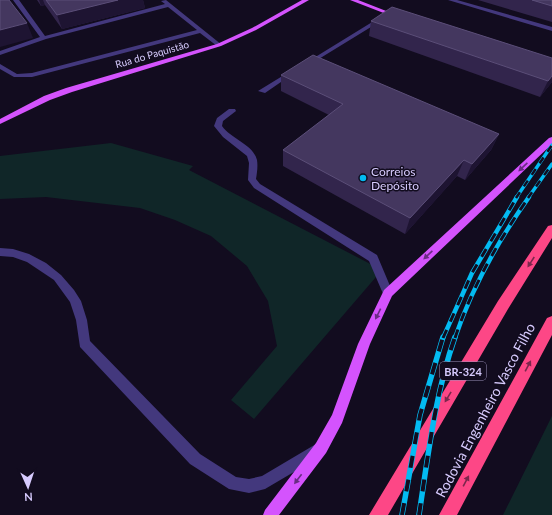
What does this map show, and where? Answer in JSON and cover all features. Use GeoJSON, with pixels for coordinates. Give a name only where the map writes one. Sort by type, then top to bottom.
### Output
{"type":"FeatureCollection","features":[{"type":"Feature","properties":{"kind":"highway","name":"BR-324"},"geometry":{"type":"LineString","coordinates":[[378,515],[503,304],[552,229]]}},
{"type":"Feature","properties":{"kind":"highway","name":"Rodovia Engenheiro Vasco Filho"},"geometry":{"type":"LineString","coordinates":[[448,515],[552,322]]}},
{"type":"Feature","properties":{"kind":"main road","name":"Rua do Paquistão"},"geometry":{"type":"LineString","coordinates":[[0,122],[47,98],[69,90],[219,45],[254,29],[306,0]]}},
{"type":"Feature","properties":{"kind":"main road"},"geometry":{"type":"LineString","coordinates":[[352,0],[403,19]]}},
{"type":"Feature","properties":{"kind":"main road"},"geometry":{"type":"LineString","coordinates":[[270,515],[321,448],[337,418],[364,344],[388,293],[552,140]]}},
{"type":"Feature","properties":{"kind":"street"},"geometry":{"type":"LineString","coordinates":[[16,0],[44,38]]}},
{"type":"Feature","properties":{"kind":"street"},"geometry":{"type":"LineString","coordinates":[[162,0],[219,45]]}},
{"type":"Feature","properties":{"kind":"street"},"geometry":{"type":"LineString","coordinates":[[451,0],[552,29]]}},
{"type":"Feature","properties":{"kind":"street"},"geometry":{"type":"LineString","coordinates":[[0,53],[44,38],[169,5]]}},
{"type":"Feature","properties":{"kind":"street"},"geometry":{"type":"LineString","coordinates":[[302,66],[388,13]]}},
{"type":"Feature","properties":{"kind":"street"},"geometry":{"type":"LineString","coordinates":[[0,66],[16,76],[32,75],[200,31]]}},
{"type":"Feature","properties":{"kind":"street"},"geometry":{"type":"LineString","coordinates":[[262,91],[295,70]]}},
{"type":"Feature","properties":{"kind":"street"},"geometry":{"type":"LineString","coordinates":[[232,111],[220,120],[218,126],[230,140],[249,152],[252,158],[252,180],[257,186],[374,258],[388,293]]}},
{"type":"Feature","properties":{"kind":"street"},"geometry":{"type":"LineString","coordinates":[[0,252],[22,255],[33,259],[62,281],[72,294],[79,309],[83,325],[84,343],[195,459],[222,477],[234,484],[249,486],[265,482],[321,448]]}},
{"type":"Feature","properties":{"kind":"green space"},"geometry":{"type":"Polygon","coordinates":[[[111,143],[193,166],[189,170],[382,270],[254,419],[231,400],[277,346],[268,301],[247,266],[211,236],[175,220],[140,208],[46,197],[0,199],[0,156],[111,143]]]}},
{"type":"Feature","properties":{"kind":"green space"},"geometry":{"type":"Polygon","coordinates":[[[552,416],[552,515],[503,515],[552,416]]]}},
{"type":"Feature","properties":{"kind":"building"},"geometry":{"type":"Polygon","coordinates":[[[0,0],[9,0],[27,23],[0,30],[0,0]]]}},
{"type":"Feature","properties":{"kind":"building"},"geometry":{"type":"Polygon","coordinates":[[[46,0],[118,0],[57,15],[46,0]]]}},
{"type":"Feature","properties":{"kind":"building"},"geometry":{"type":"Polygon","coordinates":[[[532,0],[552,0],[552,6],[532,0]]]}},
{"type":"Feature","properties":{"kind":"building"},"geometry":{"type":"Polygon","coordinates":[[[392,7],[552,58],[552,76],[548,81],[371,21],[392,7]]]}},
{"type":"Feature","properties":{"kind":"building"},"geometry":{"type":"Polygon","coordinates":[[[313,55],[499,134],[472,164],[464,160],[410,218],[283,150],[343,104],[281,75],[313,55]]]}},
{"type":"Feature","properties":{"kind":"railway"},"geometry":{"type":"LineString","coordinates":[[516,198],[552,145]]}},
{"type":"Feature","properties":{"kind":"railway"},"geometry":{"type":"LineString","coordinates":[[528,198],[552,164]]}},
{"type":"Feature","properties":{"kind":"railway"},"geometry":{"type":"LineString","coordinates":[[443,338],[472,273],[517,197]]}},
{"type":"Feature","properties":{"kind":"railway"},"geometry":{"type":"LineString","coordinates":[[455,338],[469,301],[487,265],[507,230],[529,197]]}},
{"type":"Feature","properties":{"kind":"railway"},"geometry":{"type":"LineString","coordinates":[[402,515],[420,415],[443,337]]}},
{"type":"Feature","properties":{"kind":"railway"},"geometry":{"type":"LineString","coordinates":[[419,515],[437,403],[455,337]]}},
{"type":"Feature","properties":{"kind":"place","name":"Correios Depósito"},"geometry":{"type":"Point","coordinates":[363,178]}}]}
